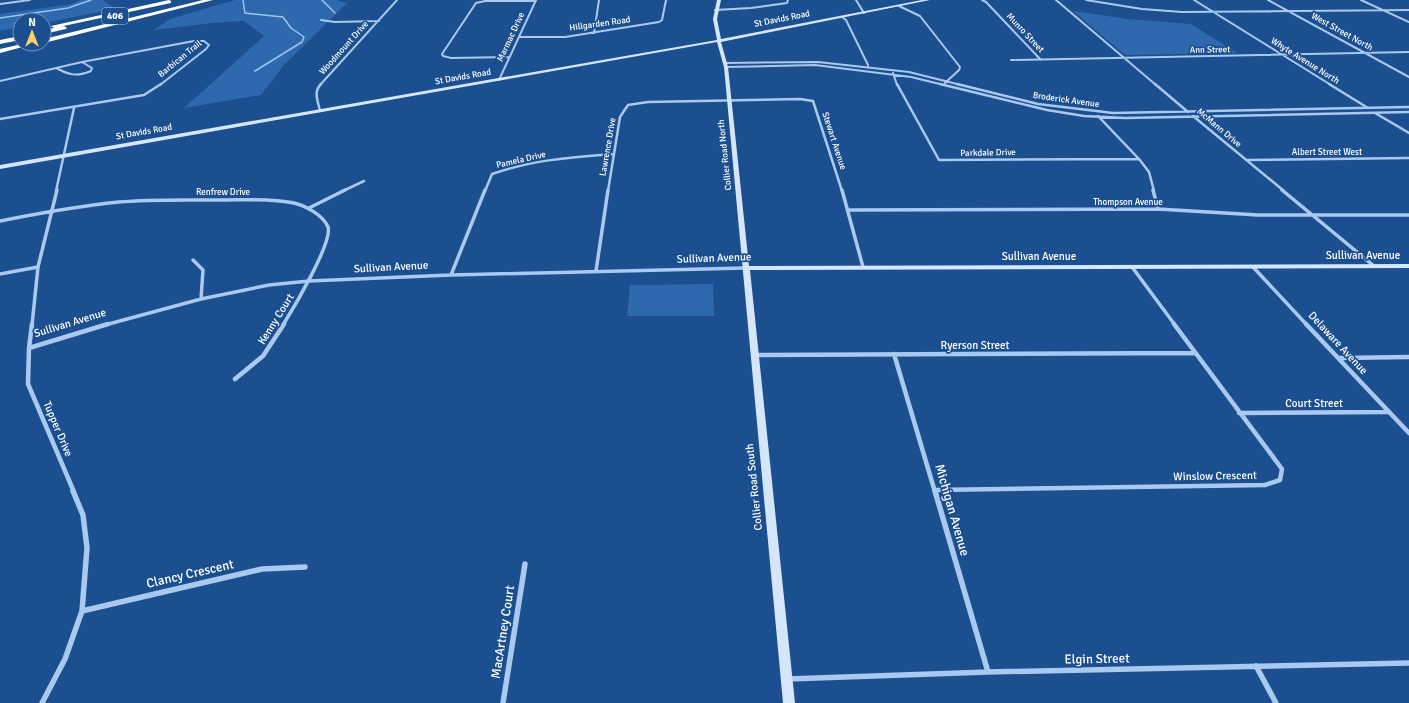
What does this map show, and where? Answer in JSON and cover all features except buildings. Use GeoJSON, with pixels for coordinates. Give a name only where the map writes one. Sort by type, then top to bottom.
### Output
{"type":"FeatureCollection","features":[{"type":"Feature","properties":{"kind":"highway"},"geometry":{"type":"LineString","coordinates":[[52,26],[178,0]]}},
{"type":"Feature","properties":{"kind":"highway","name":"406"},"geometry":{"type":"LineString","coordinates":[[52,30],[186,0]]}},
{"type":"Feature","properties":{"kind":"highway","name":"406"},"geometry":{"type":"LineString","coordinates":[[52,38],[207,0]]}},
{"type":"Feature","properties":{"kind":"highway"},"geometry":{"type":"LineString","coordinates":[[52,38],[210,0]]}},
{"type":"Feature","properties":{"kind":"highway"},"geometry":{"type":"LineString","coordinates":[[0,36],[12,34]]}},
{"type":"Feature","properties":{"kind":"highway"},"geometry":{"type":"LineString","coordinates":[[0,42],[12,40]]}},
{"type":"Feature","properties":{"kind":"highway"},"geometry":{"type":"LineString","coordinates":[[0,47],[12,45]]}},
{"type":"Feature","properties":{"kind":"highway"},"geometry":{"type":"LineString","coordinates":[[0,51],[12,48]]}},
{"type":"Feature","properties":{"kind":"main road"},"geometry":{"type":"LineString","coordinates":[[715,10],[719,0]]}},
{"type":"Feature","properties":{"kind":"main road","name":"St Davids Road"},"geometry":{"type":"LineString","coordinates":[[0,167],[718,41],[928,0]]}},
{"type":"Feature","properties":{"kind":"main road","name":"Collier Road North"},"geometry":{"type":"LineString","coordinates":[[715,10],[714,27],[725,65],[745,268]]}},
{"type":"Feature","properties":{"kind":"main road","name":"Sullivan Avenue"},"geometry":{"type":"LineString","coordinates":[[745,268],[1409,266]]}},
{"type":"Feature","properties":{"kind":"main road","name":"Collier Road South"},"geometry":{"type":"LineString","coordinates":[[745,268],[789,703]]}},
{"type":"Feature","properties":{"kind":"street"},"geometry":{"type":"LineString","coordinates":[[0,4],[30,0]]}},
{"type":"Feature","properties":{"kind":"street","name":"Woodmount Drive"},"geometry":{"type":"LineString","coordinates":[[320,111],[316,94],[317,88],[397,0]]}},
{"type":"Feature","properties":{"kind":"street"},"geometry":{"type":"LineString","coordinates":[[510,57],[450,58],[443,56],[442,54],[476,3],[485,1],[536,0]]}},
{"type":"Feature","properties":{"kind":"street","name":"Marmac Drive"},"geometry":{"type":"LineString","coordinates":[[499,80],[536,0]]}},
{"type":"Feature","properties":{"kind":"street"},"geometry":{"type":"LineString","coordinates":[[594,33],[598,0]]}},
{"type":"Feature","properties":{"kind":"street","name":"Hillgarden Road"},"geometry":{"type":"LineString","coordinates":[[519,37],[565,37],[659,22],[662,20],[666,0]]}},
{"type":"Feature","properties":{"kind":"street"},"geometry":{"type":"LineString","coordinates":[[715,10],[754,9],[787,3],[788,0]]}},
{"type":"Feature","properties":{"kind":"street"},"geometry":{"type":"LineString","coordinates":[[856,0],[864,13]]}},
{"type":"Feature","properties":{"kind":"street","name":"Munro Street"},"geometry":{"type":"LineString","coordinates":[[982,0],[986,2],[1041,60]]}},
{"type":"Feature","properties":{"kind":"street","name":"McMann Drive"},"geometry":{"type":"LineString","coordinates":[[1056,0],[1188,112],[1374,266]]}},
{"type":"Feature","properties":{"kind":"street"},"geometry":{"type":"LineString","coordinates":[[1086,0],[1142,9],[1214,13],[1409,10]]}},
{"type":"Feature","properties":{"kind":"street","name":"Whyte Avenue North"},"geometry":{"type":"LineString","coordinates":[[1194,0],[1409,133]]}},
{"type":"Feature","properties":{"kind":"street","name":"West Street North"},"geometry":{"type":"LineString","coordinates":[[1268,0],[1409,77]]}},
{"type":"Feature","properties":{"kind":"street"},"geometry":{"type":"LineString","coordinates":[[1361,0],[1409,22]]}},
{"type":"Feature","properties":{"kind":"street"},"geometry":{"type":"LineString","coordinates":[[899,6],[920,16],[960,67],[959,70],[942,85]]}},
{"type":"Feature","properties":{"kind":"street"},"geometry":{"type":"LineString","coordinates":[[842,17],[846,20],[868,65],[868,69]]}},
{"type":"Feature","properties":{"kind":"street"},"geometry":{"type":"LineString","coordinates":[[321,20],[334,22],[379,21]]}},
{"type":"Feature","properties":{"kind":"street","name":"Barbican Trail"},"geometry":{"type":"LineString","coordinates":[[0,81],[82,62],[194,41],[204,41],[209,45],[206,49],[156,88],[144,95],[0,120]]}},
{"type":"Feature","properties":{"kind":"street","name":"Ann Street"},"geometry":{"type":"LineString","coordinates":[[1011,60],[1409,52]]}},
{"type":"Feature","properties":{"kind":"street"},"geometry":{"type":"LineString","coordinates":[[56,68],[68,75],[84,74],[91,71],[92,68],[82,62]]}},
{"type":"Feature","properties":{"kind":"street","name":"Broderick Avenue"},"geometry":{"type":"LineString","coordinates":[[725,65],[815,65],[894,72],[946,82],[1038,104],[1094,112],[1188,112],[1409,107]]}},
{"type":"Feature","properties":{"kind":"street","name":"Broderick Avenue"},"geometry":{"type":"LineString","coordinates":[[894,72],[1026,106],[1069,114],[1125,118],[1409,112]]}},
{"type":"Feature","properties":{"kind":"street","name":"Parkdale Drive"},"geometry":{"type":"LineString","coordinates":[[894,72],[895,81],[939,160],[1139,159]]}},
{"type":"Feature","properties":{"kind":"street","name":"Stewart Avenue"},"geometry":{"type":"LineString","coordinates":[[729,101],[800,99],[813,101],[848,210],[863,267]]}},
{"type":"Feature","properties":{"kind":"street","name":"Lawrence Drive"},"geometry":{"type":"LineString","coordinates":[[596,271],[620,117],[625,108],[648,102],[729,101]]}},
{"type":"Feature","properties":{"kind":"street","name":"Tupper Drive"},"geometry":{"type":"LineString","coordinates":[[42,703],[65,659],[82,611],[87,548],[83,514],[28,384],[29,348],[38,267],[65,155],[74,108]]}},
{"type":"Feature","properties":{"kind":"street"},"geometry":{"type":"LineString","coordinates":[[1094,112],[1139,159],[1149,172],[1158,208]]}},
{"type":"Feature","properties":{"kind":"street","name":"Pamela Drive"},"geometry":{"type":"LineString","coordinates":[[452,275],[492,174],[502,170],[562,158],[614,154]]}},
{"type":"Feature","properties":{"kind":"street","name":"Albert Street West"},"geometry":{"type":"LineString","coordinates":[[1246,160],[1409,158]]}},
{"type":"Feature","properties":{"kind":"street"},"geometry":{"type":"LineString","coordinates":[[309,208],[364,181]]}},
{"type":"Feature","properties":{"kind":"street","name":"Renfrew Drive"},"geometry":{"type":"LineString","coordinates":[[0,221],[51,211],[142,200],[263,200],[294,203],[309,208],[322,219],[328,227],[328,236],[309,281]]}},
{"type":"Feature","properties":{"kind":"street","name":"Thompson Avenue"},"geometry":{"type":"LineString","coordinates":[[848,210],[1158,208],[1258,215],[1409,215]]}},
{"type":"Feature","properties":{"kind":"street"},"geometry":{"type":"LineString","coordinates":[[193,260],[203,270],[201,299]]}},
{"type":"Feature","properties":{"kind":"street"},"geometry":{"type":"LineString","coordinates":[[0,274],[38,267]]}},
{"type":"Feature","properties":{"kind":"street","name":"Winslow Crescent"},"geometry":{"type":"LineString","coordinates":[[935,490],[1265,485],[1280,480],[1282,469],[1132,267]]}},
{"type":"Feature","properties":{"kind":"street","name":"Delaware Avenue"},"geometry":{"type":"LineString","coordinates":[[1253,267],[1409,433]]}},
{"type":"Feature","properties":{"kind":"street","name":"Sullivan Avenue"},"geometry":{"type":"LineString","coordinates":[[29,348],[123,318],[201,299],[269,285],[309,281],[452,275],[745,268]]}},
{"type":"Feature","properties":{"kind":"street","name":"Kenny Court"},"geometry":{"type":"LineString","coordinates":[[235,379],[263,356],[279,333],[309,281]]}},
{"type":"Feature","properties":{"kind":"street","name":"Ryerson Street"},"geometry":{"type":"LineString","coordinates":[[754,354],[1195,353]]}},
{"type":"Feature","properties":{"kind":"street","name":"Michigan Avenue"},"geometry":{"type":"LineString","coordinates":[[894,354],[988,672]]}},
{"type":"Feature","properties":{"kind":"street"},"geometry":{"type":"LineString","coordinates":[[1340,358],[1409,357]]}},
{"type":"Feature","properties":{"kind":"street","name":"Court Street"},"geometry":{"type":"LineString","coordinates":[[1239,413],[1388,412]]}},
{"type":"Feature","properties":{"kind":"street","name":"MacArtney Court"},"geometry":{"type":"LineString","coordinates":[[502,703],[525,564]]}},
{"type":"Feature","properties":{"kind":"street","name":"Clancy Crescent"},"geometry":{"type":"LineString","coordinates":[[82,611],[262,569],[305,567]]}},
{"type":"Feature","properties":{"kind":"street","name":"Elgin Street"},"geometry":{"type":"LineString","coordinates":[[786,679],[988,672],[1409,663]]}},
{"type":"Feature","properties":{"kind":"street"},"geometry":{"type":"LineString","coordinates":[[1256,666],[1276,703]]}},
{"type":"Feature","properties":{"kind":"shaded area"},"geometry":{"type":"Polygon","coordinates":[[[80,0],[103,0],[115,9],[52,21],[52,12],[14,12],[72,4],[80,0]]]}},
{"type":"Feature","properties":{"kind":"shaded area"},"geometry":{"type":"Polygon","coordinates":[[[235,0],[336,0],[347,3],[284,65],[261,95],[184,108],[264,36],[244,21],[154,30],[170,19],[235,0]]]}},
{"type":"Feature","properties":{"kind":"shaded area"},"geometry":{"type":"Polygon","coordinates":[[[1073,11],[1128,19],[1191,24],[1237,53],[1125,55],[1073,11]]]}},
{"type":"Feature","properties":{"kind":"shaded area"},"geometry":{"type":"Polygon","coordinates":[[[12,12],[12,29],[0,31],[0,14],[12,12]]]}},
{"type":"Feature","properties":{"kind":"shaded area"},"geometry":{"type":"Polygon","coordinates":[[[713,284],[714,316],[627,316],[630,285],[713,284]]]}},
{"type":"Feature","properties":{"kind":"waterway"},"geometry":{"type":"LineString","coordinates":[[0,18],[68,8],[91,0]]}},
{"type":"Feature","properties":{"kind":"waterway"},"geometry":{"type":"LineString","coordinates":[[243,0],[245,13],[283,17],[291,28],[304,37],[302,42],[255,71]]}},
{"type":"Feature","properties":{"kind":"waterway"},"geometry":{"type":"LineString","coordinates":[[322,0],[335,13]]}}]}
